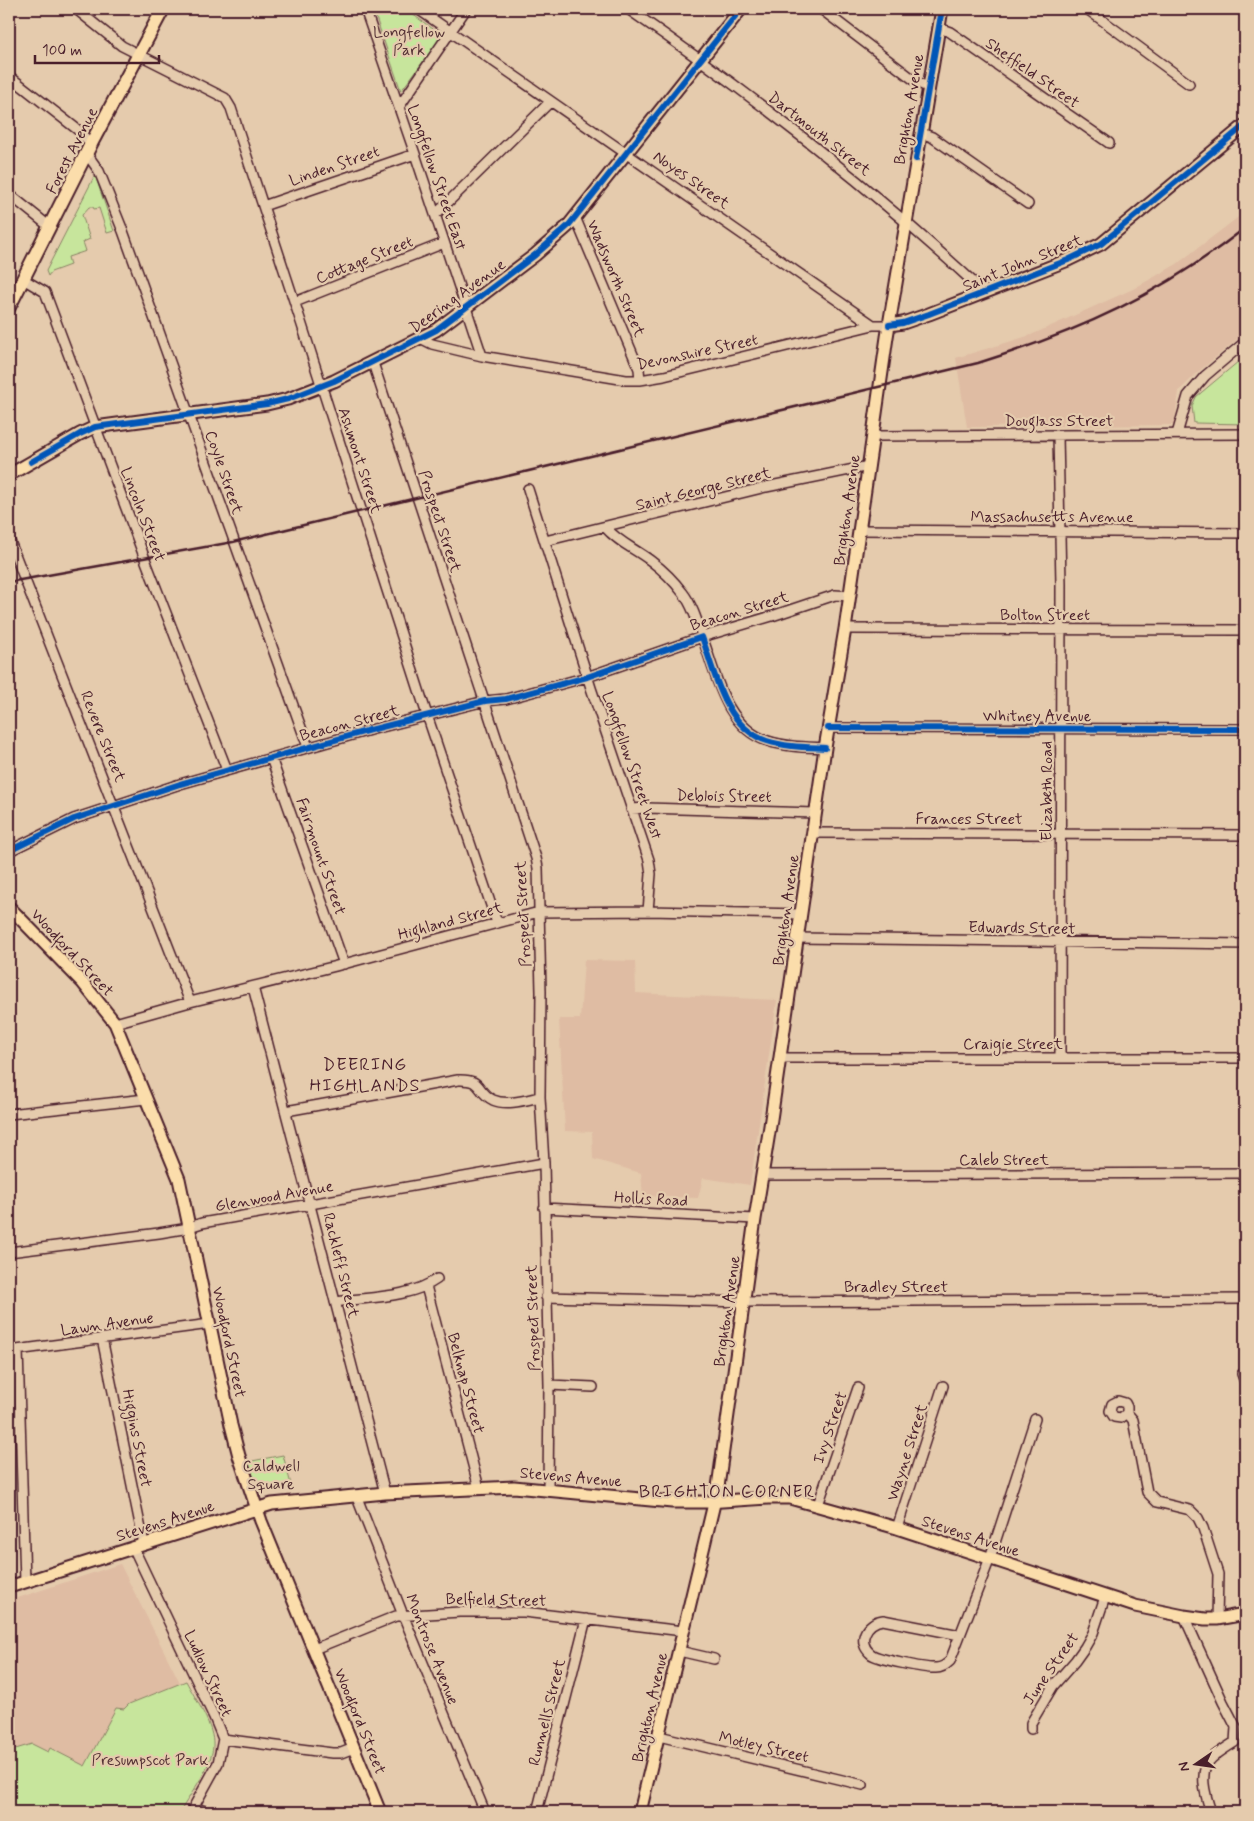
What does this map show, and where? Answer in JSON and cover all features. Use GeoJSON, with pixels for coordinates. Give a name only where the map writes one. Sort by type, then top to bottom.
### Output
{"type":"FeatureCollection","features":[{"type":"Feature","properties":{"kind":"highway","name":"Forest Avenue"},"geometry":{"type":"LineString","coordinates":[[9,304],[163,9]]}},
{"type":"Feature","properties":{"kind":"main road","name":"Deering Avenue"},"geometry":{"type":"LineString","coordinates":[[9,475],[95,427],[281,401],[322,386],[422,339],[467,308],[556,237],[575,217],[741,9]]}},
{"type":"Feature","properties":{"kind":"main road","name":"Brighton Avenue"},"geometry":{"type":"LineString","coordinates":[[640,1812],[715,1502],[815,813],[845,629],[889,325],[942,9]]}},
{"type":"Feature","properties":{"kind":"main road","name":"Saint John Street"},"geometry":{"type":"LineString","coordinates":[[889,325],[914,320],[1068,260],[1101,244],[1245,125]]}},
{"type":"Feature","properties":{"kind":"main road"},"geometry":{"type":"LineString","coordinates":[[9,465],[31,462]]}},
{"type":"Feature","properties":{"kind":"main road","name":"Woodford Street"},"geometry":{"type":"LineString","coordinates":[[9,906],[82,982],[115,1023],[179,1179],[239,1456],[257,1508],[380,1812]]}},
{"type":"Feature","properties":{"kind":"main road","name":"Stevens Avenue"},"geometry":{"type":"LineString","coordinates":[[9,1587],[257,1508],[289,1501],[384,1493],[514,1487],[672,1502],[790,1498],[897,1528],[1135,1606],[1184,1616],[1217,1619],[1245,1614]]}},
{"type":"Feature","properties":{"kind":"street","name":"Ashmont Street"},"geometry":{"type":"LineString","coordinates":[[76,9],[122,46],[224,98],[228,102],[295,302],[427,716],[497,923]]}},
{"type":"Feature","properties":{"kind":"street","name":"Longfellow Street East"},"geometry":{"type":"LineString","coordinates":[[365,9],[436,214],[482,356]]}},
{"type":"Feature","properties":{"kind":"street","name":"Noyes Street"},"geometry":{"type":"LineString","coordinates":[[418,9],[873,325]]}},
{"type":"Feature","properties":{"kind":"street"},"geometry":{"type":"LineString","coordinates":[[399,107],[466,9]]}},
{"type":"Feature","properties":{"kind":"street","name":"Dartmouth Street"},"geometry":{"type":"LineString","coordinates":[[628,9],[701,59],[799,135],[906,222],[984,292]]}},
{"type":"Feature","properties":{"kind":"street"},"geometry":{"type":"LineString","coordinates":[[821,9],[918,83],[928,87]]}},
{"type":"Feature","properties":{"kind":"street"},"geometry":{"type":"LineString","coordinates":[[1087,9],[1189,84]]}},
{"type":"Feature","properties":{"kind":"street","name":"Sheffield Street"},"geometry":{"type":"LineString","coordinates":[[939,28],[950,32],[1109,143]]}},
{"type":"Feature","properties":{"kind":"street","name":"Coyle Street"},"geometry":{"type":"LineString","coordinates":[[9,76],[78,130],[102,178],[308,747]]}},
{"type":"Feature","properties":{"kind":"street"},"geometry":{"type":"LineString","coordinates":[[436,214],[550,102]]}},
{"type":"Feature","properties":{"kind":"street"},"geometry":{"type":"LineString","coordinates":[[921,133],[932,137],[1028,204]]}},
{"type":"Feature","properties":{"kind":"street","name":"Linden Street"},"geometry":{"type":"LineString","coordinates":[[263,206],[415,154]]}},
{"type":"Feature","properties":{"kind":"street"},"geometry":{"type":"LineString","coordinates":[[9,194],[50,227]]}},
{"type":"Feature","properties":{"kind":"street","name":"Wadsworth Street"},"geometry":{"type":"LineString","coordinates":[[575,217],[639,368],[640,380]]}},
{"type":"Feature","properties":{"kind":"street","name":"Cottage Street"},"geometry":{"type":"LineString","coordinates":[[295,302],[444,243]]}},
{"type":"Feature","properties":{"kind":"street","name":"Lincoln Street"},"geometry":{"type":"LineString","coordinates":[[23,279],[45,292],[227,770]]}},
{"type":"Feature","properties":{"kind":"street","name":"Devonshire Street"},"geometry":{"type":"LineString","coordinates":[[422,339],[432,344],[482,356],[626,380],[640,380],[674,374],[873,325],[889,325]]}},
{"type":"Feature","properties":{"kind":"street"},"geometry":{"type":"LineString","coordinates":[[1177,434],[1188,396],[1205,376],[1245,342]]}},
{"type":"Feature","properties":{"kind":"street","name":"Prospect Street"},"geometry":{"type":"LineString","coordinates":[[373,363],[536,858],[541,992],[540,1097],[544,1163],[549,1385],[548,1490]]}},
{"type":"Feature","properties":{"kind":"street","name":"Douglass Street"},"geometry":{"type":"LineString","coordinates":[[873,436],[1245,434]]}},
{"type":"Feature","properties":{"kind":"street","name":"Elizabeth Road"},"geometry":{"type":"LineString","coordinates":[[1058,435],[1062,728],[1060,1058]]}},
{"type":"Feature","properties":{"kind":"street","name":"Saint George Street"},"geometry":{"type":"LineString","coordinates":[[545,542],[766,487],[868,466]]}},
{"type":"Feature","properties":{"kind":"street","name":"Longfellow Street West"},"geometry":{"type":"LineString","coordinates":[[528,489],[587,677],[649,860],[648,911]]}},
{"type":"Feature","properties":{"kind":"street"},"geometry":{"type":"LineString","coordinates":[[605,527],[616,540],[652,562],[685,595],[731,711],[751,734],[767,741],[785,745],[825,748]]}},
{"type":"Feature","properties":{"kind":"street","name":"Massachusetts Avenue"},"geometry":{"type":"LineString","coordinates":[[859,530],[1245,533]]}},
{"type":"Feature","properties":{"kind":"street","name":"Revere Street"},"geometry":{"type":"LineString","coordinates":[[9,539],[190,1002]]}},
{"type":"Feature","properties":{"kind":"street","name":"Beacon Street"},"geometry":{"type":"LineString","coordinates":[[9,852],[69,822],[114,805],[227,770],[485,701],[506,699],[587,677],[702,637],[835,595],[850,596]]}},
{"type":"Feature","properties":{"kind":"street","name":"Bolton Street"},"geometry":{"type":"LineString","coordinates":[[845,629],[1245,630]]}},
{"type":"Feature","properties":{"kind":"street","name":"Whitney Avenue"},"geometry":{"type":"LineString","coordinates":[[828,728],[1245,729]]}},
{"type":"Feature","properties":{"kind":"street","name":"Fairmount Street"},"geometry":{"type":"LineString","coordinates":[[271,758],[344,964]]}},
{"type":"Feature","properties":{"kind":"street","name":"Deblois Street"},"geometry":{"type":"LineString","coordinates":[[631,809],[815,813]]}},
{"type":"Feature","properties":{"kind":"street","name":"Frances Street"},"geometry":{"type":"LineString","coordinates":[[813,833],[1245,835]]}},
{"type":"Feature","properties":{"kind":"street","name":"Highland Street"},"geometry":{"type":"LineString","coordinates":[[115,1023],[539,912],[648,911],[801,914]]}},
{"type":"Feature","properties":{"kind":"street","name":"Edwards Street"},"geometry":{"type":"LineString","coordinates":[[798,938],[1245,944]]}},
{"type":"Feature","properties":{"kind":"street","name":"Rackleff Street"},"geometry":{"type":"LineString","coordinates":[[253,986],[384,1493]]}},
{"type":"Feature","properties":{"kind":"street","name":"Craigie Street"},"geometry":{"type":"LineString","coordinates":[[780,1058],[1245,1058]]}},
{"type":"Feature","properties":{"kind":"street"},"geometry":{"type":"LineString","coordinates":[[286,1111],[458,1080],[469,1080],[476,1083],[492,1099],[503,1102],[540,1097]]}},
{"type":"Feature","properties":{"kind":"street"},"geometry":{"type":"LineString","coordinates":[[9,1114],[146,1099]]}},
{"type":"Feature","properties":{"kind":"street","name":"Glenwood Avenue"},"geometry":{"type":"LineString","coordinates":[[9,1252],[159,1233],[310,1204],[544,1163]]}},
{"type":"Feature","properties":{"kind":"street","name":"Caleb Street"},"geometry":{"type":"LineString","coordinates":[[763,1175],[1245,1173]]}},
{"type":"Feature","properties":{"kind":"street","name":"Hollis Road"},"geometry":{"type":"LineString","coordinates":[[544,1208],[755,1219]]}},
{"type":"Feature","properties":{"kind":"street"},"geometry":{"type":"LineString","coordinates":[[336,1302],[395,1294],[426,1286],[437,1279]]}},
{"type":"Feature","properties":{"kind":"street","name":"Belknap Street"},"geometry":{"type":"LineString","coordinates":[[426,1286],[479,1488]]}},
{"type":"Feature","properties":{"kind":"street","name":"Bradley Street"},"geometry":{"type":"LineString","coordinates":[[546,1297],[744,1302],[1245,1299]]}},
{"type":"Feature","properties":{"kind":"street","name":"Lawn Avenue"},"geometry":{"type":"LineString","coordinates":[[13,1350],[210,1324]]}},
{"type":"Feature","properties":{"kind":"street","name":"Higgins Street"},"geometry":{"type":"LineString","coordinates":[[102,1338],[144,1544]]}},
{"type":"Feature","properties":{"kind":"street"},"geometry":{"type":"LineString","coordinates":[[13,1350],[25,1582]]}},
{"type":"Feature","properties":{"kind":"street"},"geometry":{"type":"LineString","coordinates":[[549,1385],[593,1387]]}},
{"type":"Feature","properties":{"kind":"street","name":"Wayne Street"},"geometry":{"type":"LineString","coordinates":[[897,1528],[942,1386]]}},
{"type":"Feature","properties":{"kind":"street","name":"Ivy Street"},"geometry":{"type":"LineString","coordinates":[[818,1505],[858,1388]]}},
{"type":"Feature","properties":{"kind":"street"},"geometry":{"type":"LineString","coordinates":[[1127,1413],[1134,1422],[1147,1492],[1157,1502],[1190,1510],[1198,1518],[1203,1528],[1218,1574],[1217,1619]]}},
{"type":"Feature","properties":{"kind":"street"},"geometry":{"type":"LineString","coordinates":[[960,1635],[883,1620],[869,1626],[864,1634],[864,1641],[867,1650],[877,1657],[936,1668],[946,1665],[952,1659],[990,1558],[1035,1419]]}},
{"type":"Feature","properties":{"kind":"street","name":"Montrose Avenue"},"geometry":{"type":"LineString","coordinates":[[356,1496],[485,1812]]}},
{"type":"Feature","properties":{"kind":"street","name":"Ludlow Street"},"geometry":{"type":"LineString","coordinates":[[133,1547],[223,1739],[218,1763],[192,1810]]}},
{"type":"Feature","properties":{"kind":"street","name":"June Street"},"geometry":{"type":"LineString","coordinates":[[1031,1728],[1031,1723],[1053,1686],[1076,1661],[1085,1647],[1105,1597]]}},
{"type":"Feature","properties":{"kind":"street","name":"Belfield Street"},"geometry":{"type":"LineString","coordinates":[[314,1649],[403,1614],[524,1612],[683,1631]]}},
{"type":"Feature","properties":{"kind":"street"},"geometry":{"type":"LineString","coordinates":[[1184,1616],[1236,1727],[1235,1742],[1210,1760],[1204,1775],[1205,1790],[1211,1812]]}},
{"type":"Feature","properties":{"kind":"street","name":"Runnells Street"},"geometry":{"type":"LineString","coordinates":[[537,1812],[586,1619]]}},
{"type":"Feature","properties":{"kind":"street"},"geometry":{"type":"LineString","coordinates":[[679,1651],[714,1659]]}},
{"type":"Feature","properties":{"kind":"street","name":"Motley Street"},"geometry":{"type":"LineString","coordinates":[[659,1736],[863,1785]]}},
{"type":"Feature","properties":{"kind":"street"},"geometry":{"type":"LineString","coordinates":[[223,1739],[332,1753],[341,1753],[354,1748]]}},
{"type":"Feature","properties":{"kind":"street"},"geometry":{"type":"LineString","coordinates":[[192,1810],[209,1812]]}},
{"type":"Feature","properties":{"kind":"shaded area"},"geometry":{"type":"Polygon","coordinates":[[[1245,212],[1245,333],[1198,372],[1179,391],[1174,425],[967,427],[956,358],[1031,335],[1133,289],[1177,264],[1245,212]]]}},
{"type":"Feature","properties":{"kind":"shaded area"},"geometry":{"type":"Polygon","coordinates":[[[584,960],[635,961],[636,993],[777,1000],[750,1185],[703,1178],[698,1198],[643,1196],[641,1173],[593,1159],[592,1132],[565,1131],[559,1019],[580,1019],[584,960]]]}},
{"type":"Feature","properties":{"kind":"shaded area"},"geometry":{"type":"Polygon","coordinates":[[[120,1564],[213,1748],[175,1812],[9,1812],[9,1601],[120,1564]]]}},
{"type":"Feature","properties":{"kind":"green space","name":"Longfellow Park"},"geometry":{"type":"Polygon","coordinates":[[[373,9],[405,9],[440,34],[440,39],[401,91],[373,9]]]}},
{"type":"Feature","properties":{"kind":"green space"},"geometry":{"type":"Polygon","coordinates":[[[94,177],[96,178],[114,231],[107,233],[99,208],[89,207],[82,215],[90,239],[83,242],[86,251],[68,257],[70,265],[51,272],[48,276],[46,271],[94,177]]]}},
{"type":"Feature","properties":{"kind":"green space"},"geometry":{"type":"Polygon","coordinates":[[[1245,356],[1245,424],[1194,423],[1192,406],[1196,397],[1245,356]]]}},
{"type":"Feature","properties":{"kind":"green space","name":"Caldwell Square"},"geometry":{"type":"Polygon","coordinates":[[[283,1455],[292,1488],[273,1490],[262,1488],[255,1479],[247,1462],[283,1455]]]}},
{"type":"Feature","properties":{"kind":"green space","name":"Presumpscot Park"},"geometry":{"type":"Polygon","coordinates":[[[186,1681],[210,1727],[213,1750],[206,1769],[180,1812],[9,1812],[9,1751],[32,1744],[48,1752],[50,1748],[85,1766],[116,1708],[124,1709],[129,1704],[186,1681]]]}},
{"type":"Feature","properties":{"kind":"railway"},"geometry":{"type":"LineString","coordinates":[[9,582],[233,542],[978,363],[1051,338],[1118,309],[1182,273],[1245,228]]}},
{"type":"Feature","properties":{"kind":"cycle path"},"geometry":{"type":"LineString","coordinates":[[31,462],[95,427],[267,404],[288,399],[334,381],[436,330],[535,255],[568,226],[741,9]]}},
{"type":"Feature","properties":{"kind":"cycle path"},"geometry":{"type":"LineString","coordinates":[[916,159],[942,9]]}},
{"type":"Feature","properties":{"kind":"cycle path"},"geometry":{"type":"LineString","coordinates":[[889,325],[903,323],[929,314],[1068,260],[1101,244],[1245,125]]}},
{"type":"Feature","properties":{"kind":"cycle path"},"geometry":{"type":"LineString","coordinates":[[9,851],[74,819],[180,784],[370,730],[485,701],[506,699],[587,677],[702,637],[724,698],[731,712],[741,724],[753,734],[767,741],[789,746],[825,748]]}},
{"type":"Feature","properties":{"kind":"cycle path"},"geometry":{"type":"LineString","coordinates":[[828,728],[1245,729]]}},
{"type":"Feature","properties":{"kind":"district","name":"DEERING HIGHLANDS"},"geometry":{"type":"Point","coordinates":[365,1074]}},
{"type":"Feature","properties":{"kind":"district","name":"BRIGHTON CORNER"},"geometry":{"type":"Point","coordinates":[727,1491]}}]}
